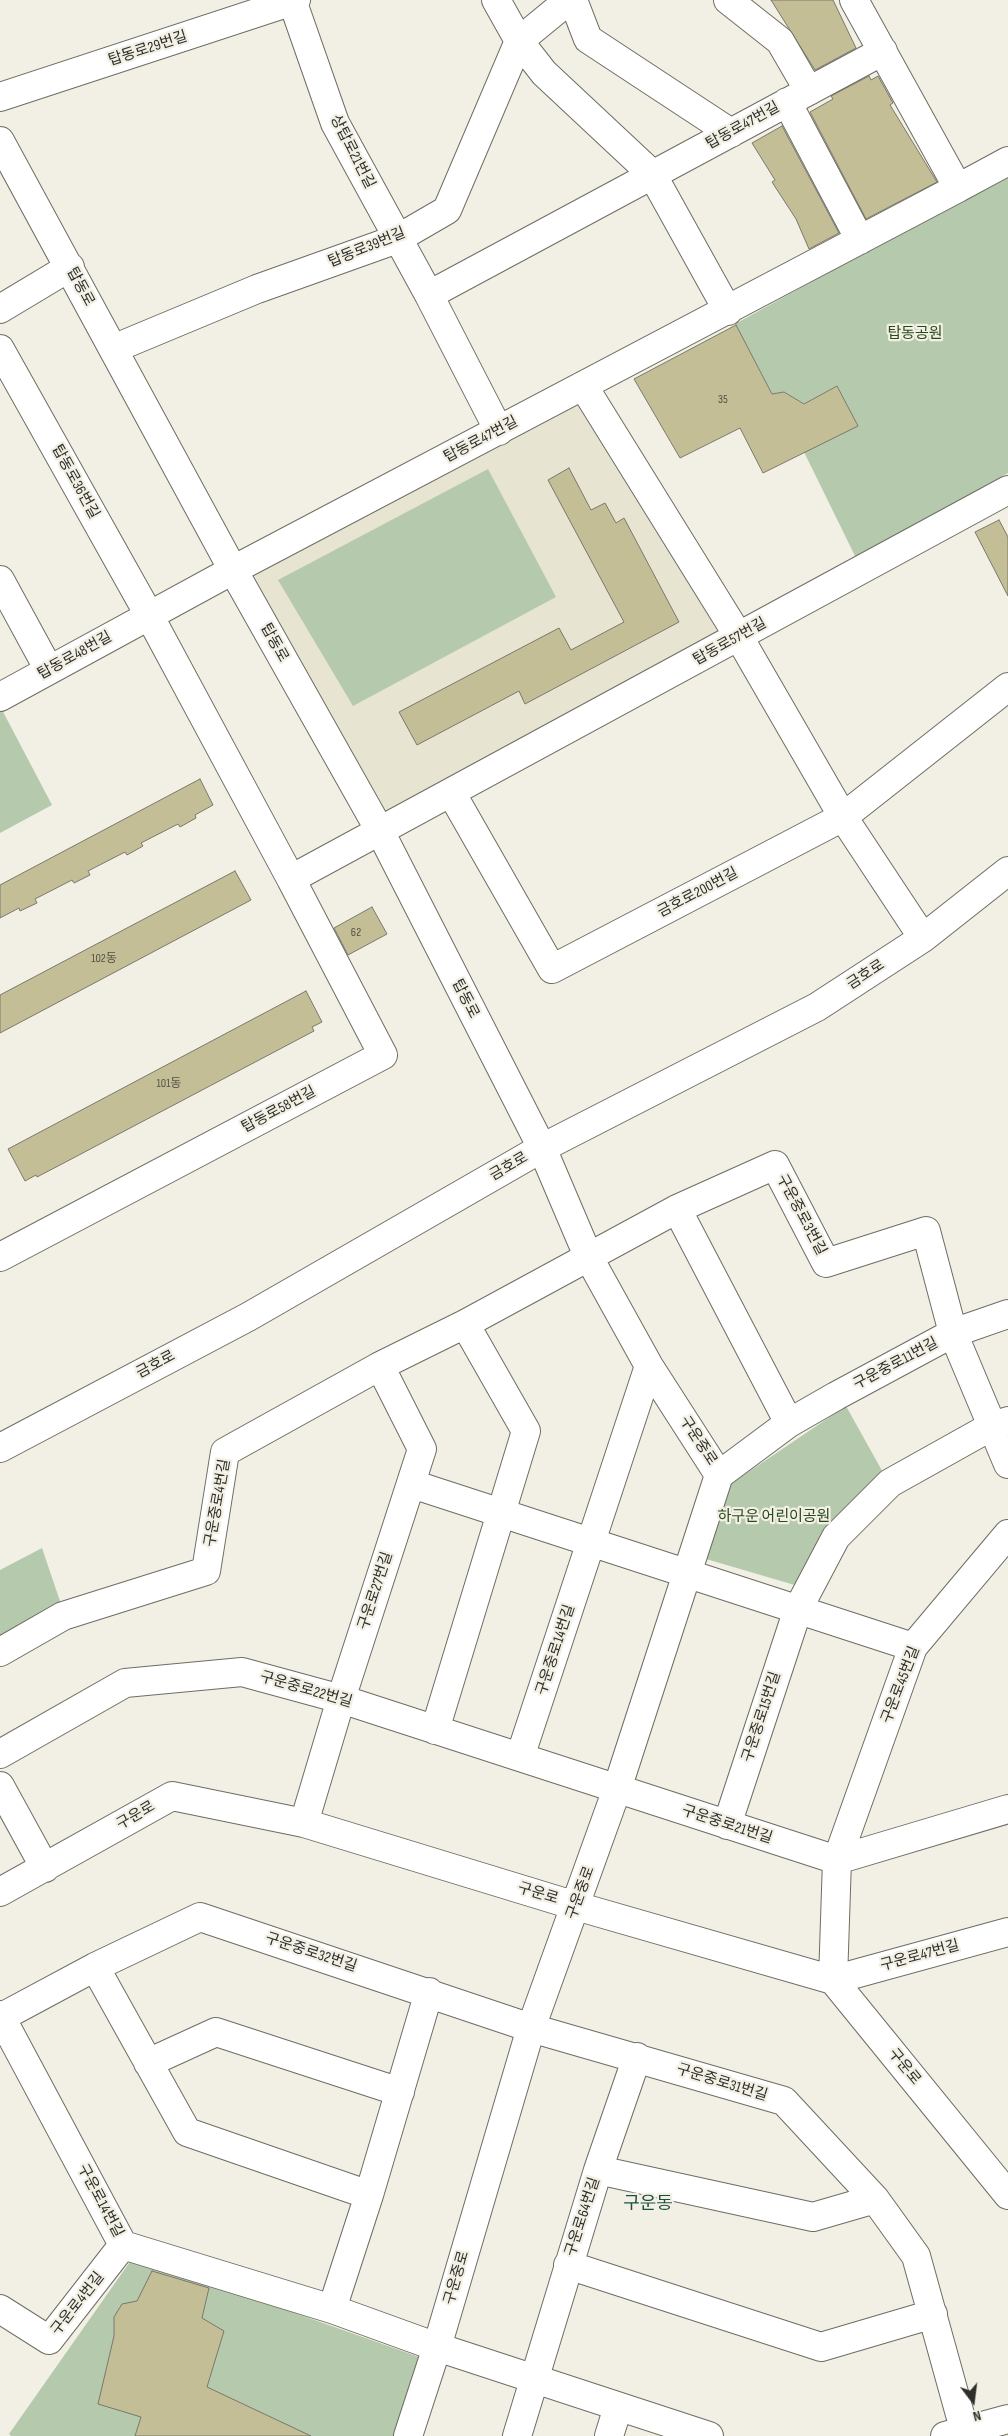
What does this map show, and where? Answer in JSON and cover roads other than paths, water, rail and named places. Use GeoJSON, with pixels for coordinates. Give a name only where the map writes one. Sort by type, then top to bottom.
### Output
{"type":"FeatureCollection","features":[{"type":"Feature","properties":{"kind":"street"},"geometry":{"type":"LineString","coordinates":[[496,0],[519,41],[544,73],[652,174],[728,311]]}},
{"type":"Feature","properties":{"kind":"street","name":"탑동로39번길"},"geometry":{"type":"LineString","coordinates":[[113,349],[257,289],[397,239],[447,210],[519,41],[569,0]]}},
{"type":"Feature","properties":{"kind":"street"},"geometry":{"type":"LineString","coordinates":[[573,0],[588,40],[731,133]]}},
{"type":"Feature","properties":{"kind":"street"},"geometry":{"type":"LineString","coordinates":[[728,0],[780,41],[798,96]]}},
{"type":"Feature","properties":{"kind":"street"},"geometry":{"type":"LineString","coordinates":[[854,0],[958,188]]}},
{"type":"Feature","properties":{"kind":"street","name":"탑동로29번길"},"geometry":{"type":"LineString","coordinates":[[0,97],[293,1]]}},
{"type":"Feature","properties":{"kind":"street","name":"상탑로21번길"},"geometry":{"type":"LineString","coordinates":[[293,1],[335,123],[397,239],[430,295],[499,431]]}},
{"type":"Feature","properties":{"kind":"street","name":"탑동로47번길"},"geometry":{"type":"LineString","coordinates":[[652,174],[883,51]]}},
{"type":"Feature","properties":{"kind":"street","name":"탑동로47번길"},"geometry":{"type":"LineString","coordinates":[[798,96],[860,240]]}},
{"type":"Feature","properties":{"kind":"street","name":"탑동로"},"geometry":{"type":"LineString","coordinates":[[0,141],[233,570],[380,831],[542,1148]]}},
{"type":"Feature","properties":{"kind":"street","name":"탑동로47번길"},"geometry":{"type":"LineString","coordinates":[[233,570],[584,387],[1008,161]]}},
{"type":"Feature","properties":{"kind":"street"},"geometry":{"type":"LineString","coordinates":[[430,295],[652,174]]}},
{"type":"Feature","properties":{"kind":"street"},"geometry":{"type":"LineString","coordinates":[[0,309],[70,267]]}},
{"type":"Feature","properties":{"kind":"street","name":"탑동로36번길"},"geometry":{"type":"LineString","coordinates":[[0,349],[149,616]]}},
{"type":"Feature","properties":{"kind":"street"},"geometry":{"type":"LineString","coordinates":[[584,387],[739,637],[843,817],[923,938]]}},
{"type":"Feature","properties":{"kind":"street","name":"탑동로57번길"},"geometry":{"type":"LineString","coordinates":[[380,831],[452,794],[1008,490]]}},
{"type":"Feature","properties":{"kind":"street","name":"탑동로48번길"},"geometry":{"type":"LineString","coordinates":[[0,697],[233,570]]}},
{"type":"Feature","properties":{"kind":"street"},"geometry":{"type":"LineString","coordinates":[[0,580],[49,670]]}},
{"type":"Feature","properties":{"kind":"street","name":"탑동로58번길"},"geometry":{"type":"LineString","coordinates":[[0,1257],[383,1055],[292,879],[149,616]]}},
{"type":"Feature","properties":{"kind":"street","name":"금호로200번길"},"geometry":{"type":"LineString","coordinates":[[452,794],[552,969],[843,817],[1008,687]]}},
{"type":"Feature","properties":{"kind":"street"},"geometry":{"type":"LineString","coordinates":[[292,879],[380,831]]}},
{"type":"Feature","properties":{"kind":"street","name":"금호로"},"geometry":{"type":"LineString","coordinates":[[0,1448],[248,1317],[542,1148],[816,1007],[923,938],[1008,871]]}},
{"type":"Feature","properties":{"kind":"street","name":"구운중로"},"geometry":{"type":"LineString","coordinates":[[408,2436],[437,2347],[531,2028],[618,1789],[719,1475],[649,1366],[588,1256],[542,1148]]}},
{"type":"Feature","properties":{"kind":"street","name":"구운중로3번길"},"geometry":{"type":"LineString","coordinates":[[588,1256],[677,1209],[774,1165],[826,1263],[926,1231],[953,1334]]}},
{"type":"Feature","properties":{"kind":"street"},"geometry":{"type":"LineString","coordinates":[[677,1209],[789,1423]]}},
{"type":"Feature","properties":{"kind":"street","name":"구운중로4번길"},"geometry":{"type":"LineString","coordinates":[[0,1652],[63,1616],[206,1571],[225,1452],[380,1366],[464,1324],[588,1256]]}},
{"type":"Feature","properties":{"kind":"street","name":"구운중로11번길"},"geometry":{"type":"LineString","coordinates":[[719,1475],[789,1423],[953,1334],[1008,1314]]}},
{"type":"Feature","properties":{"kind":"street"},"geometry":{"type":"LineString","coordinates":[[435,1730],[526,1430],[464,1324]]}},
{"type":"Feature","properties":{"kind":"street"},"geometry":{"type":"LineString","coordinates":[[953,1334],[1000,1424],[1008,1464]]}},
{"type":"Feature","properties":{"kind":"street","name":"구운로27번길"},"geometry":{"type":"LineString","coordinates":[[304,1822],[341,1699],[422,1449],[380,1366]]}},
{"type":"Feature","properties":{"kind":"street"},"geometry":{"type":"LineString","coordinates":[[591,1542],[649,1366]]}},
{"type":"Feature","properties":{"kind":"street"},"geometry":{"type":"LineString","coordinates":[[798,1610],[836,1537],[890,1483],[1000,1424]]}},
{"type":"Feature","properties":{"kind":"street"},"geometry":{"type":"LineString","coordinates":[[412,1484],[913,1647]]}},
{"type":"Feature","properties":{"kind":"street","name":"구운로45번길"},"geometry":{"type":"LineString","coordinates":[[833,1980],[837,1860],[913,1647],[1008,1534]]}},
{"type":"Feature","properties":{"kind":"street","name":"구운중로14번길"},"geometry":{"type":"LineString","coordinates":[[520,1758],[591,1542]]}},
{"type":"Feature","properties":{"kind":"street","name":"구운중로15번길"},"geometry":{"type":"LineString","coordinates":[[726,1825],[798,1610]]}},
{"type":"Feature","properties":{"kind":"street","name":"구운중로22번길"},"geometry":{"type":"LineString","coordinates":[[0,1754],[125,1683],[242,1672],[341,1699],[618,1789]]}},
{"type":"Feature","properties":{"kind":"street"},"geometry":{"type":"LineString","coordinates":[[0,1786],[45,1868]]}},
{"type":"Feature","properties":{"kind":"street","name":"구운중로21번길"},"geometry":{"type":"LineString","coordinates":[[618,1789],[837,1860]]}},
{"type":"Feature","properties":{"kind":"street","name":"구운로"},"geometry":{"type":"LineString","coordinates":[[0,1892],[172,1796],[304,1822],[576,1906],[833,1980],[1008,2195]]}},
{"type":"Feature","properties":{"kind":"street"},"geometry":{"type":"LineString","coordinates":[[837,1860],[1008,1809]]}},
{"type":"Feature","properties":{"kind":"street","name":"구운중로32번길"},"geometry":{"type":"LineString","coordinates":[[0,2016],[95,1967],[200,1917],[429,1992],[531,2028]]}},
{"type":"Feature","properties":{"kind":"street","name":"구운로47번길"},"geometry":{"type":"LineString","coordinates":[[833,1980],[1008,1932]]}},
{"type":"Feature","properties":{"kind":"street"},"geometry":{"type":"LineString","coordinates":[[95,1967],[187,2132],[369,2195]]}},
{"type":"Feature","properties":{"kind":"street"},"geometry":{"type":"LineString","coordinates":[[332,2309],[369,2195],[429,1992]]}},
{"type":"Feature","properties":{"kind":"street","name":"구운로14번길"},"geometry":{"type":"LineString","coordinates":[[0,2016],[123,2245],[332,2309],[437,2347]]}},
{"type":"Feature","properties":{"kind":"street","name":"구운중로31번길"},"geometry":{"type":"LineString","coordinates":[[531,2028],[784,2101],[875,2199],[916,2256],[933,2314],[958,2434]]}},
{"type":"Feature","properties":{"kind":"street"},"geometry":{"type":"LineString","coordinates":[[148,2063],[216,2032],[400,2092]]}},
{"type":"Feature","properties":{"kind":"street","name":"구운로64번길"},"geometry":{"type":"LineString","coordinates":[[517,2436],[598,2170],[637,2058]]}},
{"type":"Feature","properties":{"kind":"street"},"geometry":{"type":"LineString","coordinates":[[598,2170],[814,2218],[875,2199]]}},
{"type":"Feature","properties":{"kind":"street","name":"구운로4번길"},"geometry":{"type":"LineString","coordinates":[[0,2309],[49,2340],[123,2245]]}},
{"type":"Feature","properties":{"kind":"street"},"geometry":{"type":"LineString","coordinates":[[568,2265],[820,2346],[933,2314]]}},
{"type":"Feature","properties":{"kind":"street"},"geometry":{"type":"LineString","coordinates":[[437,2347],[618,2408],[709,2436]]}},
{"type":"Feature","properties":{"kind":"street"},"geometry":{"type":"LineString","coordinates":[[609,2436],[618,2408]]}},
{"type":"Feature","properties":{"kind":"street"},"geometry":{"type":"LineString","coordinates":[[958,2434],[1008,2419]]}},
{"type":"Feature","properties":{"kind":"district","name":"구운동"},"geometry":{"type":"Point","coordinates":[648,2204]}},
{"type":"Feature","properties":{"kind":"park label","name":"탑동공원"},"geometry":{"type":"Point","coordinates":[915,334]}},
{"type":"Feature","properties":{"kind":"park label","name":"하구운 어린이공원"},"geometry":{"type":"Point","coordinates":[774,1517]}}]}
